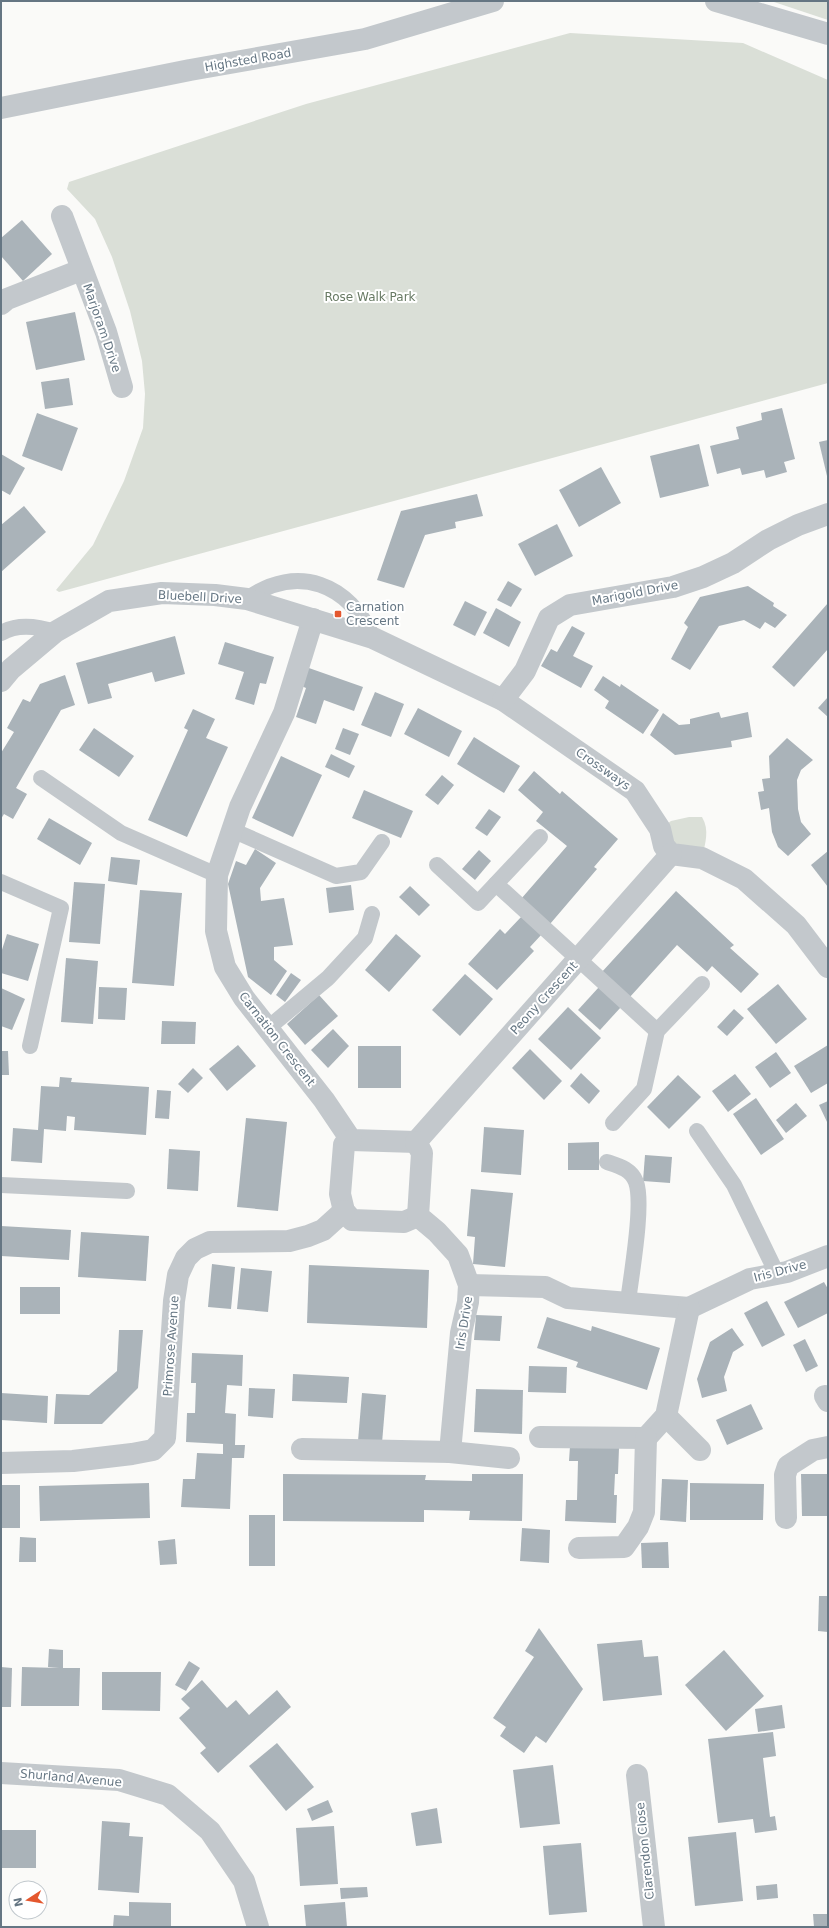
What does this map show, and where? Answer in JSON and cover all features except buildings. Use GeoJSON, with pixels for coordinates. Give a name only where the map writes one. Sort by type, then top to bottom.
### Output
{"type":"FeatureCollection","features":[{"type":"Feature","properties":{"kind":"street","name":"Highsted Road"},"geometry":{"type":"LineString","coordinates":[[1,108],[190,70],[365,39],[493,1]]}},
{"type":"Feature","properties":{"kind":"street"},"geometry":{"type":"LineString","coordinates":[[716,1],[828,34]]}},
{"type":"Feature","properties":{"kind":"street","name":"Marjoram Drive"},"geometry":{"type":"LineString","coordinates":[[62,216],[81,270],[106,332],[122,387]]}},
{"type":"Feature","properties":{"kind":"street","name":"Marjoram Drive"},"geometry":{"type":"LineString","coordinates":[[1,304],[7,299],[81,270]]}},
{"type":"Feature","properties":{"kind":"street","name":"Marigold Drive"},"geometry":{"type":"LineString","coordinates":[[502,700],[524,671],[549,618],[570,605],[666,589],[703,577],[733,563],[768,540],[798,525],[828,514]]}},
{"type":"Feature","properties":{"kind":"street","name":"Bluebell Drive"},"geometry":{"type":"LineString","coordinates":[[1,681],[11,669],[55,632],[110,601],[162,593],[215,595],[246,599],[373,638]]}},
{"type":"Feature","properties":{"kind":"street","name":"Carnation Crescent"},"geometry":{"type":"LineString","coordinates":[[313,619],[284,713],[240,807],[217,875],[216,931],[225,967],[244,998],[324,1100],[351,1140]]}},
{"type":"Feature","properties":{"kind":"street","name":"Crossways"},"geometry":{"type":"LineString","coordinates":[[373,638],[502,700],[635,791],[660,829],[664,846],[671,854]]}},
{"type":"Feature","properties":{"kind":"street"},"geometry":{"type":"LineString","coordinates":[[671,854],[702,858],[744,879],[796,925],[828,967]]}},
{"type":"Feature","properties":{"kind":"street","name":"Peony Crescent"},"geometry":{"type":"LineString","coordinates":[[416,1142],[671,854]]}},
{"type":"Feature","properties":{"kind":"street"},"geometry":{"type":"LineString","coordinates":[[351,1140],[416,1142],[422,1153],[418,1216],[404,1222],[352,1220],[344,1211],[340,1194],[344,1145],[351,1140]]}},
{"type":"Feature","properties":{"kind":"street","name":"Primrose Avenue"},"geometry":{"type":"LineString","coordinates":[[1,1463],[73,1461],[153,1450],[165,1438],[174,1301],[178,1275],[186,1258],[194,1249],[210,1242],[289,1241],[308,1236],[322,1230],[344,1211]]}},
{"type":"Feature","properties":{"kind":"street","name":"Iris Drive"},"geometry":{"type":"LineString","coordinates":[[418,1216],[437,1232],[458,1255],[469,1285],[468,1302],[461,1333],[450,1452]]}},
{"type":"Feature","properties":{"kind":"street","name":"Iris Drive"},"geometry":{"type":"LineString","coordinates":[[689,1308],[750,1279],[787,1272],[828,1256]]}},
{"type":"Feature","properties":{"kind":"street"},"geometry":{"type":"LineString","coordinates":[[469,1285],[545,1287],[568,1298],[689,1308],[666,1416],[646,1438],[644,1512],[638,1527],[624,1547],[579,1548]]}},
{"type":"Feature","properties":{"kind":"street"},"geometry":{"type":"LineString","coordinates":[[666,1416],[700,1450]]}},
{"type":"Feature","properties":{"kind":"street"},"geometry":{"type":"LineString","coordinates":[[540,1437],[646,1438]]}},
{"type":"Feature","properties":{"kind":"street"},"geometry":{"type":"LineString","coordinates":[[786,1518],[785,1475],[788,1466],[813,1450],[828,1447]]}},
{"type":"Feature","properties":{"kind":"street"},"geometry":{"type":"LineString","coordinates":[[302,1449],[450,1452],[510,1458]]}},
{"type":"Feature","properties":{"kind":"street","name":"Shurland Avenue"},"geometry":{"type":"LineString","coordinates":[[1,1773],[119,1780],[168,1795],[210,1831],[244,1881],[258,1927]]}},
{"type":"Feature","properties":{"kind":"street","name":"Clarendon Close"},"geometry":{"type":"LineString","coordinates":[[637,1775],[654,1927]]}},
{"type":"Feature","properties":{"kind":"lane"},"geometry":{"type":"LineString","coordinates":[[246,599],[264,588],[291,582],[309,582],[326,587],[342,595],[356,607],[366,622],[373,638]]}},
{"type":"Feature","properties":{"kind":"lane"},"geometry":{"type":"LineString","coordinates":[[1,633],[22,626],[39,627],[55,632]]}},
{"type":"Feature","properties":{"kind":"lane"},"geometry":{"type":"LineString","coordinates":[[41,778],[121,833],[217,875]]}},
{"type":"Feature","properties":{"kind":"lane"},"geometry":{"type":"LineString","coordinates":[[232,830],[336,876],[361,872],[382,842]]}},
{"type":"Feature","properties":{"kind":"lane"},"geometry":{"type":"LineString","coordinates":[[436,865],[478,903],[540,837]]}},
{"type":"Feature","properties":{"kind":"lane"},"geometry":{"type":"LineString","coordinates":[[1,882],[61,908],[30,1046]]}},
{"type":"Feature","properties":{"kind":"lane"},"geometry":{"type":"LineString","coordinates":[[496,884],[577,960],[657,1031]]}},
{"type":"Feature","properties":{"kind":"lane"},"geometry":{"type":"LineString","coordinates":[[268,1028],[334,973],[365,938],[372,914]]}},
{"type":"Feature","properties":{"kind":"lane"},"geometry":{"type":"LineString","coordinates":[[613,1123],[644,1089],[657,1031],[702,984]]}},
{"type":"Feature","properties":{"kind":"lane"},"geometry":{"type":"LineString","coordinates":[[697,1131],[734,1186],[777,1274]]}},
{"type":"Feature","properties":{"kind":"lane"},"geometry":{"type":"LineString","coordinates":[[607,1162],[626,1169],[636,1182],[638,1206],[628,1302]]}},
{"type":"Feature","properties":{"kind":"lane"},"geometry":{"type":"LineString","coordinates":[[1,1184],[127,1191]]}},
{"type":"Feature","properties":{"kind":"green space"},"geometry":{"type":"Polygon","coordinates":[[[771,1],[828,1],[828,20],[771,1]]]}},
{"type":"Feature","properties":{"kind":"green space","name":"Rose Walk Park"},"geometry":{"type":"Polygon","coordinates":[[[570,33],[743,43],[828,80],[828,383],[59,592],[56,590],[93,545],[124,481],[143,428],[145,394],[142,361],[130,311],[112,257],[95,219],[67,189],[69,182],[306,104],[570,33]]]}},
{"type":"Feature","properties":{"kind":"green space"},"geometry":{"type":"Polygon","coordinates":[[[689,817],[702,817],[706,827],[706,837],[702,858],[671,854],[660,829],[671,821],[689,817]]]}},
{"type":"Feature","properties":{"kind":"place","name":"Carnation Crescent"},"geometry":{"type":"Point","coordinates":[338,614]}}]}
